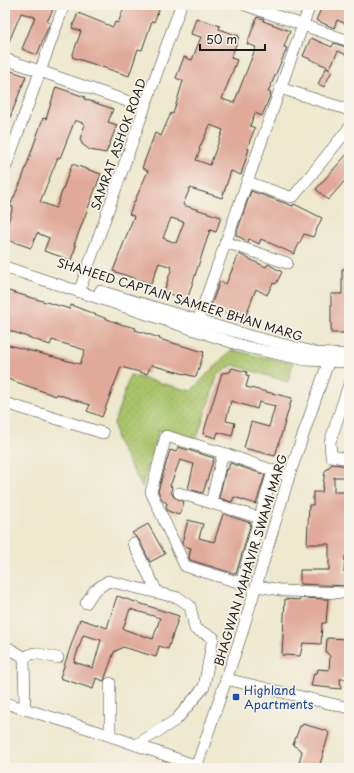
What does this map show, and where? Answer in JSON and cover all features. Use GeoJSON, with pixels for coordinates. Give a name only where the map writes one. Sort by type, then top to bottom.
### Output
{"type":"FeatureCollection","features":[{"type":"Feature","properties":{"kind":"street"},"geometry":{"type":"LineString","coordinates":[[5,169],[64,5]]}},
{"type":"Feature","properties":{"kind":"street","name":"SAMRAT ASHOK ROAD"},"geometry":{"type":"LineString","coordinates":[[80,288],[181,5]]}},
{"type":"Feature","properties":{"kind":"street"},"geometry":{"type":"LineString","coordinates":[[246,5],[349,41]]}},
{"type":"Feature","properties":{"kind":"street"},"geometry":{"type":"LineString","coordinates":[[196,326],[310,5]]}},
{"type":"Feature","properties":{"kind":"street"},"geometry":{"type":"LineString","coordinates":[[5,59],[144,107]]}},
{"type":"Feature","properties":{"kind":"street"},"geometry":{"type":"LineString","coordinates":[[280,88],[349,110]]}},
{"type":"Feature","properties":{"kind":"street"},"geometry":{"type":"LineString","coordinates":[[247,182],[290,197],[294,196],[349,128]]}},
{"type":"Feature","properties":{"kind":"street"},"geometry":{"type":"LineString","coordinates":[[225,242],[287,263]]}},
{"type":"Feature","properties":{"kind":"street","name":"SHAHEED CAPTAIN SAMEER BHAN MARG"},"geometry":{"type":"LineString","coordinates":[[5,260],[80,288],[196,326],[246,347],[306,360],[349,355]]}},
{"type":"Feature","properties":{"kind":"street","name":"SHAHEED CAPTAIN SAMEER BHAN MARG"},"geometry":{"type":"LineString","coordinates":[[5,267],[80,288]]}},
{"type":"Feature","properties":{"kind":"street","name":"SHAHEED CAPTAIN SAMEER BHAN MARG"},"geometry":{"type":"LineString","coordinates":[[330,357],[349,362]]}},
{"type":"Feature","properties":{"kind":"street","name":"BHAGWAN MAHAVIR SWAMI MARG"},"geometry":{"type":"LineString","coordinates":[[196,767],[257,586],[289,476],[330,357]]}},
{"type":"Feature","properties":{"kind":"street"},"geometry":{"type":"LineString","coordinates":[[349,384],[330,442],[330,451],[331,456],[349,459]]}},
{"type":"Feature","properties":{"kind":"street"},"geometry":{"type":"LineString","coordinates":[[5,403],[103,433]]}},
{"type":"Feature","properties":{"kind":"street"},"geometry":{"type":"LineString","coordinates":[[273,471],[241,583],[185,566],[151,492],[166,436],[223,453],[289,476]]}},
{"type":"Feature","properties":{"kind":"street"},"geometry":{"type":"LineString","coordinates":[[211,503],[223,453]]}},
{"type":"Feature","properties":{"kind":"street"},"geometry":{"type":"LineString","coordinates":[[179,493],[260,518]]}},
{"type":"Feature","properties":{"kind":"street"},"geometry":{"type":"LineString","coordinates":[[133,543],[157,592]]}},
{"type":"Feature","properties":{"kind":"street"},"geometry":{"type":"LineString","coordinates":[[86,603],[94,591],[108,580],[157,592],[179,598],[190,606],[195,629],[213,637],[204,687],[176,720],[136,745]]}},
{"type":"Feature","properties":{"kind":"street"},"geometry":{"type":"LineString","coordinates":[[257,586],[286,591],[349,594]]}},
{"type":"Feature","properties":{"kind":"street"},"geometry":{"type":"LineString","coordinates":[[5,646],[24,657]]}},
{"type":"Feature","properties":{"kind":"street"},"geometry":{"type":"LineString","coordinates":[[24,657],[34,653],[58,658]]}},
{"type":"Feature","properties":{"kind":"street"},"geometry":{"type":"LineString","coordinates":[[24,657],[25,708]]}},
{"type":"Feature","properties":{"kind":"street"},"geometry":{"type":"LineString","coordinates":[[226,680],[349,708]]}},
{"type":"Feature","properties":{"kind":"street"},"geometry":{"type":"LineString","coordinates":[[110,684],[110,736]]}},
{"type":"Feature","properties":{"kind":"street"},"geometry":{"type":"LineString","coordinates":[[5,702],[110,736],[196,767]]}},
{"type":"Feature","properties":{"kind":"green space"},"geometry":{"type":"Polygon","coordinates":[[[231,350],[293,363],[288,382],[233,365],[218,374],[196,441],[159,430],[142,487],[117,441],[114,423],[130,375],[191,391],[231,350]]]}},
{"type":"Feature","properties":{"kind":"building"},"geometry":{"type":"Polygon","coordinates":[[[5,5],[55,5],[47,22],[50,23],[37,55],[22,49],[35,17],[21,13],[5,51],[5,5]]]}},
{"type":"Feature","properties":{"kind":"building"},"geometry":{"type":"Polygon","coordinates":[[[125,5],[161,5],[154,22],[152,21],[142,50],[138,49],[129,76],[72,57],[81,31],[72,28],[78,13],[113,27],[115,22],[118,23],[125,5]]]}},
{"type":"Feature","properties":{"kind":"building"},"geometry":{"type":"Polygon","coordinates":[[[323,5],[349,5],[349,25],[337,20],[334,28],[316,20],[323,5]]]}},
{"type":"Feature","properties":{"kind":"building"},"geometry":{"type":"Polygon","coordinates":[[[257,17],[264,19],[263,21],[290,31],[284,47],[287,48],[268,92],[271,93],[262,116],[255,113],[250,126],[255,128],[247,148],[249,149],[241,175],[231,171],[222,198],[190,188],[183,205],[221,217],[216,232],[210,230],[187,300],[164,292],[172,267],[159,263],[151,284],[113,271],[134,216],[129,214],[148,171],[142,168],[155,133],[161,136],[171,113],[173,114],[183,81],[176,78],[184,57],[192,60],[201,37],[191,34],[196,18],[220,26],[219,29],[239,36],[231,58],[237,60],[222,99],[234,103],[256,47],[247,44],[257,17]],[[210,125],[199,149],[200,150],[196,160],[210,165],[223,130],[210,125]],[[171,218],[163,238],[176,243],[184,222],[171,218]]]}},
{"type":"Feature","properties":{"kind":"building"},"geometry":{"type":"Polygon","coordinates":[[[311,38],[332,47],[334,43],[349,48],[349,56],[338,51],[330,68],[303,56],[311,38]]]}},
{"type":"Feature","properties":{"kind":"building"},"geometry":{"type":"Polygon","coordinates":[[[326,68],[332,71],[324,87],[318,84],[326,68]]]}},
{"type":"Feature","properties":{"kind":"building"},"geometry":{"type":"Polygon","coordinates":[[[5,69],[26,76],[6,128],[5,128],[5,69]]]}},
{"type":"Feature","properties":{"kind":"building"},"geometry":{"type":"Polygon","coordinates":[[[56,87],[113,109],[108,122],[117,125],[106,153],[90,150],[82,144],[80,139],[85,124],[75,120],[40,202],[56,208],[72,164],[101,174],[74,245],[76,246],[71,260],[44,251],[49,238],[37,233],[31,248],[5,239],[5,232],[13,207],[10,206],[22,179],[43,118],[46,119],[56,87]]]}},
{"type":"Feature","properties":{"kind":"building"},"geometry":{"type":"Polygon","coordinates":[[[349,152],[349,176],[328,200],[316,189],[349,152]]]}},
{"type":"Feature","properties":{"kind":"building"},"geometry":{"type":"Polygon","coordinates":[[[251,191],[293,206],[294,204],[322,218],[313,237],[304,234],[294,254],[261,239],[259,244],[249,239],[248,242],[236,235],[251,191]]]}},
{"type":"Feature","properties":{"kind":"building"},"geometry":{"type":"Polygon","coordinates":[[[239,254],[266,267],[268,264],[282,272],[276,284],[273,283],[267,295],[256,289],[244,320],[233,317],[211,305],[220,281],[226,284],[239,254]]]}},
{"type":"Feature","properties":{"kind":"building"},"geometry":{"type":"Polygon","coordinates":[[[342,269],[349,269],[349,333],[331,333],[331,294],[342,294],[342,269]]]}},
{"type":"Feature","properties":{"kind":"building"},"geometry":{"type":"Polygon","coordinates":[[[5,290],[70,309],[71,305],[120,324],[136,328],[135,330],[160,338],[159,339],[204,352],[196,377],[151,365],[147,374],[121,367],[102,417],[87,411],[90,405],[57,394],[56,396],[5,378],[5,344],[80,364],[85,350],[52,340],[50,345],[5,329],[5,290]]]}},
{"type":"Feature","properties":{"kind":"building"},"geometry":{"type":"Polygon","coordinates":[[[232,368],[247,372],[246,375],[249,376],[246,387],[292,398],[275,456],[244,448],[251,422],[269,427],[275,406],[259,402],[257,409],[231,401],[226,421],[235,423],[232,436],[218,432],[216,438],[203,434],[222,373],[230,372],[232,368]]]}},
{"type":"Feature","properties":{"kind":"building"},"geometry":{"type":"Polygon","coordinates":[[[178,447],[214,458],[203,493],[188,489],[194,464],[180,460],[170,486],[172,487],[171,492],[174,497],[184,502],[179,515],[168,511],[166,507],[167,503],[163,501],[158,491],[170,450],[176,452],[178,447]]]}},
{"type":"Feature","properties":{"kind":"building"},"geometry":{"type":"Polygon","coordinates":[[[230,463],[265,475],[256,504],[234,497],[232,502],[219,498],[226,469],[228,470],[230,463]]]}},
{"type":"Feature","properties":{"kind":"building"},"geometry":{"type":"Polygon","coordinates":[[[332,464],[349,466],[349,477],[334,477],[334,492],[349,492],[349,556],[345,556],[344,572],[349,572],[349,586],[300,584],[300,570],[329,570],[329,544],[307,544],[309,505],[313,505],[313,492],[322,492],[325,471],[332,464]]]}},
{"type":"Feature","properties":{"kind":"building"},"geometry":{"type":"Polygon","coordinates":[[[223,514],[251,523],[236,574],[190,560],[189,557],[191,548],[184,546],[182,543],[188,520],[203,524],[199,538],[214,542],[223,514]]]}},
{"type":"Feature","properties":{"kind":"building"},"geometry":{"type":"Polygon","coordinates":[[[148,524],[165,554],[150,562],[139,540],[132,533],[148,524]]]}},
{"type":"Feature","properties":{"kind":"building"},"geometry":{"type":"Polygon","coordinates":[[[117,596],[179,616],[168,649],[159,646],[156,657],[123,647],[114,652],[104,681],[96,678],[93,689],[60,678],[80,619],[107,628],[117,596]],[[130,609],[123,629],[153,639],[160,618],[130,609]],[[83,635],[74,662],[93,668],[101,640],[83,635]]]}},
{"type":"Feature","properties":{"kind":"building"},"geometry":{"type":"Polygon","coordinates":[[[300,598],[328,599],[326,623],[322,623],[321,644],[303,643],[300,656],[282,655],[285,599],[300,600],[300,598]]]}},
{"type":"Feature","properties":{"kind":"building"},"geometry":{"type":"Polygon","coordinates":[[[327,638],[349,639],[349,679],[340,679],[341,689],[311,686],[314,673],[317,673],[318,669],[329,670],[330,656],[326,652],[327,638]]]}},
{"type":"Feature","properties":{"kind":"building"},"geometry":{"type":"Polygon","coordinates":[[[303,724],[327,731],[329,733],[319,768],[298,768],[302,751],[293,745],[300,726],[303,724]]]}},
{"type":"Feature","properties":{"kind":"place","name":"Highland Apartments"},"geometry":{"type":"Point","coordinates":[236,697]}}]}
